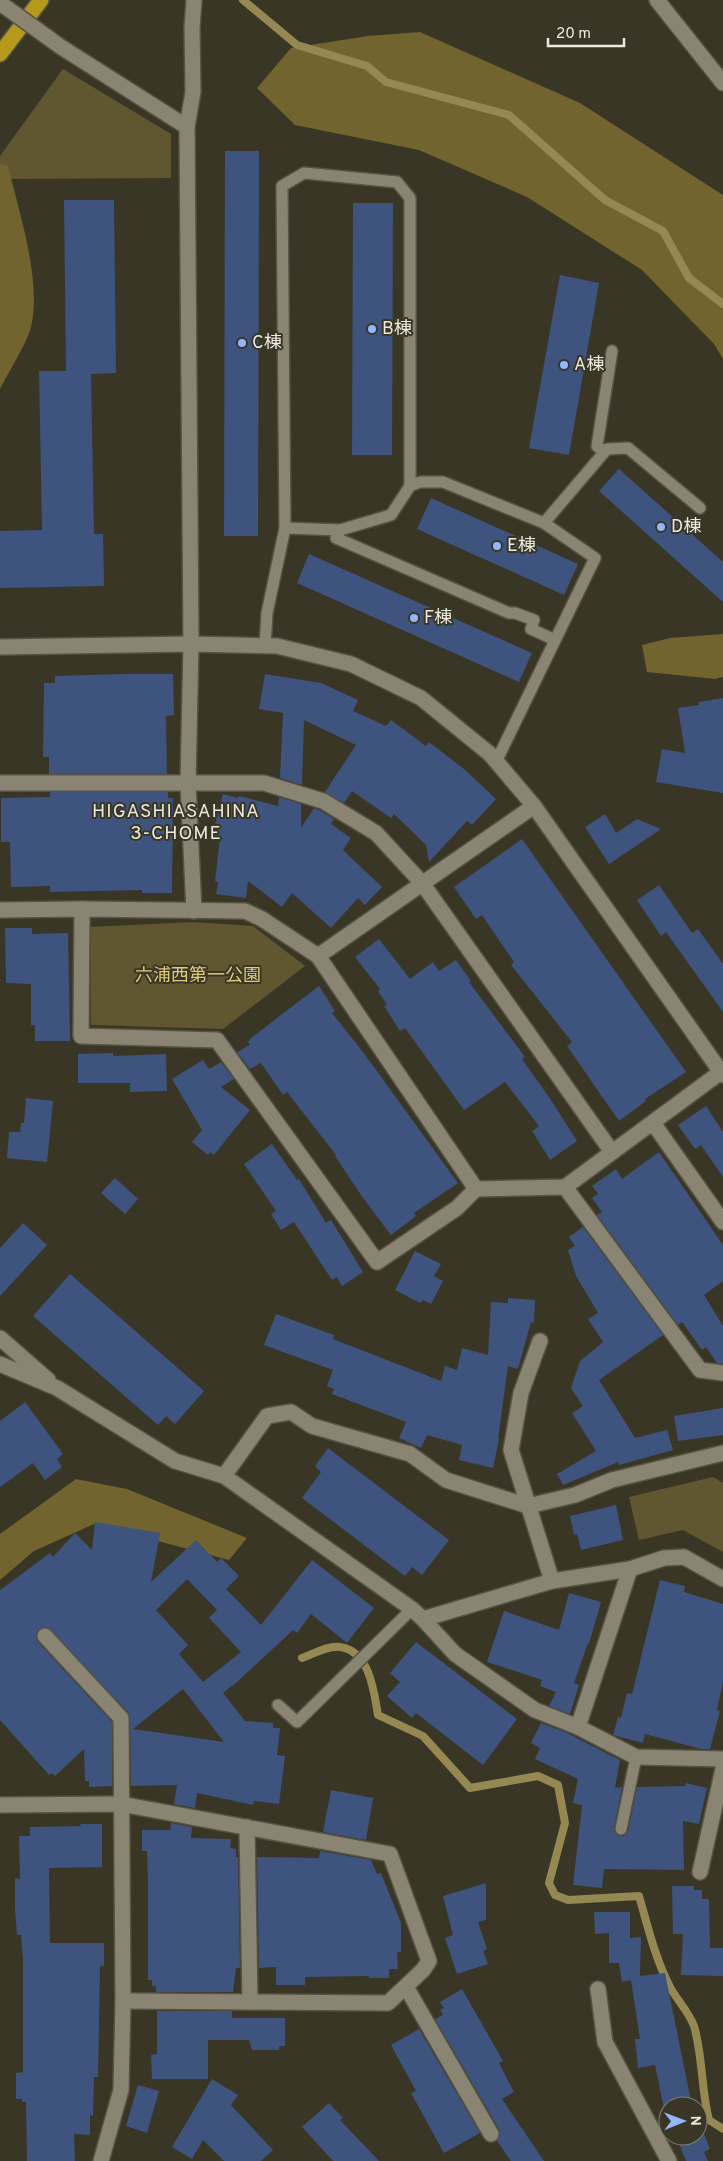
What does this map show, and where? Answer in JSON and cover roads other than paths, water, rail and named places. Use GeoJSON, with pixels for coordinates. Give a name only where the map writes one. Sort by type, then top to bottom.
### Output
{"type":"FeatureCollection","features":[{"type":"Feature","properties":{"kind":"highway"},"geometry":{"type":"LineString","coordinates":[[0,54],[41,0]]}},
{"type":"Feature","properties":{"kind":"street"},"geometry":{"type":"LineString","coordinates":[[194,0],[192,92],[187,127],[191,644],[188,784],[194,911]]}},
{"type":"Feature","properties":{"kind":"street"},"geometry":{"type":"LineString","coordinates":[[657,0],[723,83]]}},
{"type":"Feature","properties":{"kind":"street"},"geometry":{"type":"LineString","coordinates":[[0,3],[61,47],[187,127]]}},
{"type":"Feature","properties":{"kind":"street"},"geometry":{"type":"LineString","coordinates":[[0,647],[191,644],[277,646],[351,664],[421,698],[490,754],[534,806],[722,1073],[565,1187],[476,1189],[457,1208],[377,1262],[217,1040],[81,1036],[82,909]]}},
{"type":"Feature","properties":{"kind":"street"},"geometry":{"type":"LineString","coordinates":[[0,784],[264,783],[323,801],[376,833],[422,883],[612,1152]]}},
{"type":"Feature","properties":{"kind":"street"},"geometry":{"type":"LineString","coordinates":[[318,956],[534,806]]}},
{"type":"Feature","properties":{"kind":"street"},"geometry":{"type":"LineString","coordinates":[[0,910],[245,911],[262,919],[318,956],[476,1189]]}},
{"type":"Feature","properties":{"kind":"street"},"geometry":{"type":"LineString","coordinates":[[653,1123],[723,1222]]}},
{"type":"Feature","properties":{"kind":"street"},"geometry":{"type":"LineString","coordinates":[[565,1187],[700,1370],[723,1373]]}},
{"type":"Feature","properties":{"kind":"street"},"geometry":{"type":"LineString","coordinates":[[0,1338],[9,1344],[55,1387]]}},
{"type":"Feature","properties":{"kind":"street"},"geometry":{"type":"LineString","coordinates":[[540,1341],[521,1393],[511,1450],[552,1581]]}},
{"type":"Feature","properties":{"kind":"street"},"geometry":{"type":"LineString","coordinates":[[0,1364],[55,1387],[175,1461],[224,1476],[412,1609],[455,1654],[535,1710],[578,1727],[636,1757],[723,1759]]}},
{"type":"Feature","properties":{"kind":"street"},"geometry":{"type":"LineString","coordinates":[[224,1476],[267,1416],[291,1412],[312,1426],[410,1454],[446,1480],[528,1506],[575,1495],[612,1480],[723,1453]]}},
{"type":"Feature","properties":{"kind":"street"},"geometry":{"type":"LineString","coordinates":[[423,1619],[552,1581],[630,1569],[664,1558],[684,1557],[723,1579]]}},
{"type":"Feature","properties":{"kind":"street"},"geometry":{"type":"LineString","coordinates":[[578,1727],[630,1569]]}},
{"type":"Feature","properties":{"kind":"street"},"geometry":{"type":"LineString","coordinates":[[45,1636],[121,1718],[123,2001],[121,2090],[101,2161]]}},
{"type":"Feature","properties":{"kind":"street"},"geometry":{"type":"LineString","coordinates":[[700,1872],[723,1769]]}},
{"type":"Feature","properties":{"kind":"street"},"geometry":{"type":"LineString","coordinates":[[0,1805],[121,1804],[390,1854],[429,1961],[423,1970],[388,2003],[123,2001]]}},
{"type":"Feature","properties":{"kind":"street"},"geometry":{"type":"LineString","coordinates":[[247,1827],[250,2002]]}},
{"type":"Feature","properties":{"kind":"street"},"geometry":{"type":"LineString","coordinates":[[406,1987],[491,2134]]}},
{"type":"Feature","properties":{"kind":"street"},"geometry":{"type":"LineString","coordinates":[[598,1989],[605,2042],[669,2161]]}},
{"type":"Feature","properties":{"kind":"lane"},"geometry":{"type":"LineString","coordinates":[[265,646],[267,613],[286,528],[282,186],[304,173],[397,182],[410,198],[410,486]]}},
{"type":"Feature","properties":{"kind":"lane"},"geometry":{"type":"LineString","coordinates":[[604,452],[597,446],[612,351]]}},
{"type":"Feature","properties":{"kind":"lane"},"geometry":{"type":"LineString","coordinates":[[544,523],[607,448],[628,448],[700,508]]}},
{"type":"Feature","properties":{"kind":"lane"},"geometry":{"type":"LineString","coordinates":[[286,528],[340,530],[390,515],[410,486],[420,482],[443,482],[544,523],[595,558],[496,762]]}},
{"type":"Feature","properties":{"kind":"lane"},"geometry":{"type":"LineString","coordinates":[[340,530],[336,538],[510,613],[534,620],[530,629],[555,640]]}},
{"type":"Feature","properties":{"kind":"lane"},"geometry":{"type":"LineString","coordinates":[[278,1705],[297,1722],[412,1609]]}},
{"type":"Feature","properties":{"kind":"lane"},"geometry":{"type":"LineString","coordinates":[[621,1829],[636,1757]]}},
{"type":"Feature","properties":{"kind":"waterway"},"geometry":{"type":"LineString","coordinates":[[243,0],[297,45],[367,66],[386,82],[509,115],[605,200],[663,231],[689,278],[723,304]]}},
{"type":"Feature","properties":{"kind":"waterway"},"geometry":{"type":"LineString","coordinates":[[302,1658],[336,1647],[350,1650],[358,1656],[369,1674],[378,1715],[423,1736],[470,1788],[538,1776],[558,1785],[565,1823],[549,1883],[555,1895],[568,1900],[639,1896],[660,1965],[670,1987],[694,2026],[709,2120],[723,2129]]}},
{"type":"Feature","properties":{"kind":"place","name":"B棟"},"geometry":{"type":"Point","coordinates":[372,329]}},
{"type":"Feature","properties":{"kind":"place","name":"C棟"},"geometry":{"type":"Point","coordinates":[242,343]}},
{"type":"Feature","properties":{"kind":"place","name":"A棟"},"geometry":{"type":"Point","coordinates":[564,365]}},
{"type":"Feature","properties":{"kind":"place","name":"D棟"},"geometry":{"type":"Point","coordinates":[661,527]}},
{"type":"Feature","properties":{"kind":"place","name":"E棟"},"geometry":{"type":"Point","coordinates":[497,546]}},
{"type":"Feature","properties":{"kind":"place","name":"F棟"},"geometry":{"type":"Point","coordinates":[414,618]}},
{"type":"Feature","properties":{"kind":"district","name":"HIGASHIASAHINA 3-CHOME"},"geometry":{"type":"Point","coordinates":[176,823]}},
{"type":"Feature","properties":{"kind":"park label","name":"六浦西第一公園"},"geometry":{"type":"Point","coordinates":[198,976]}}]}
